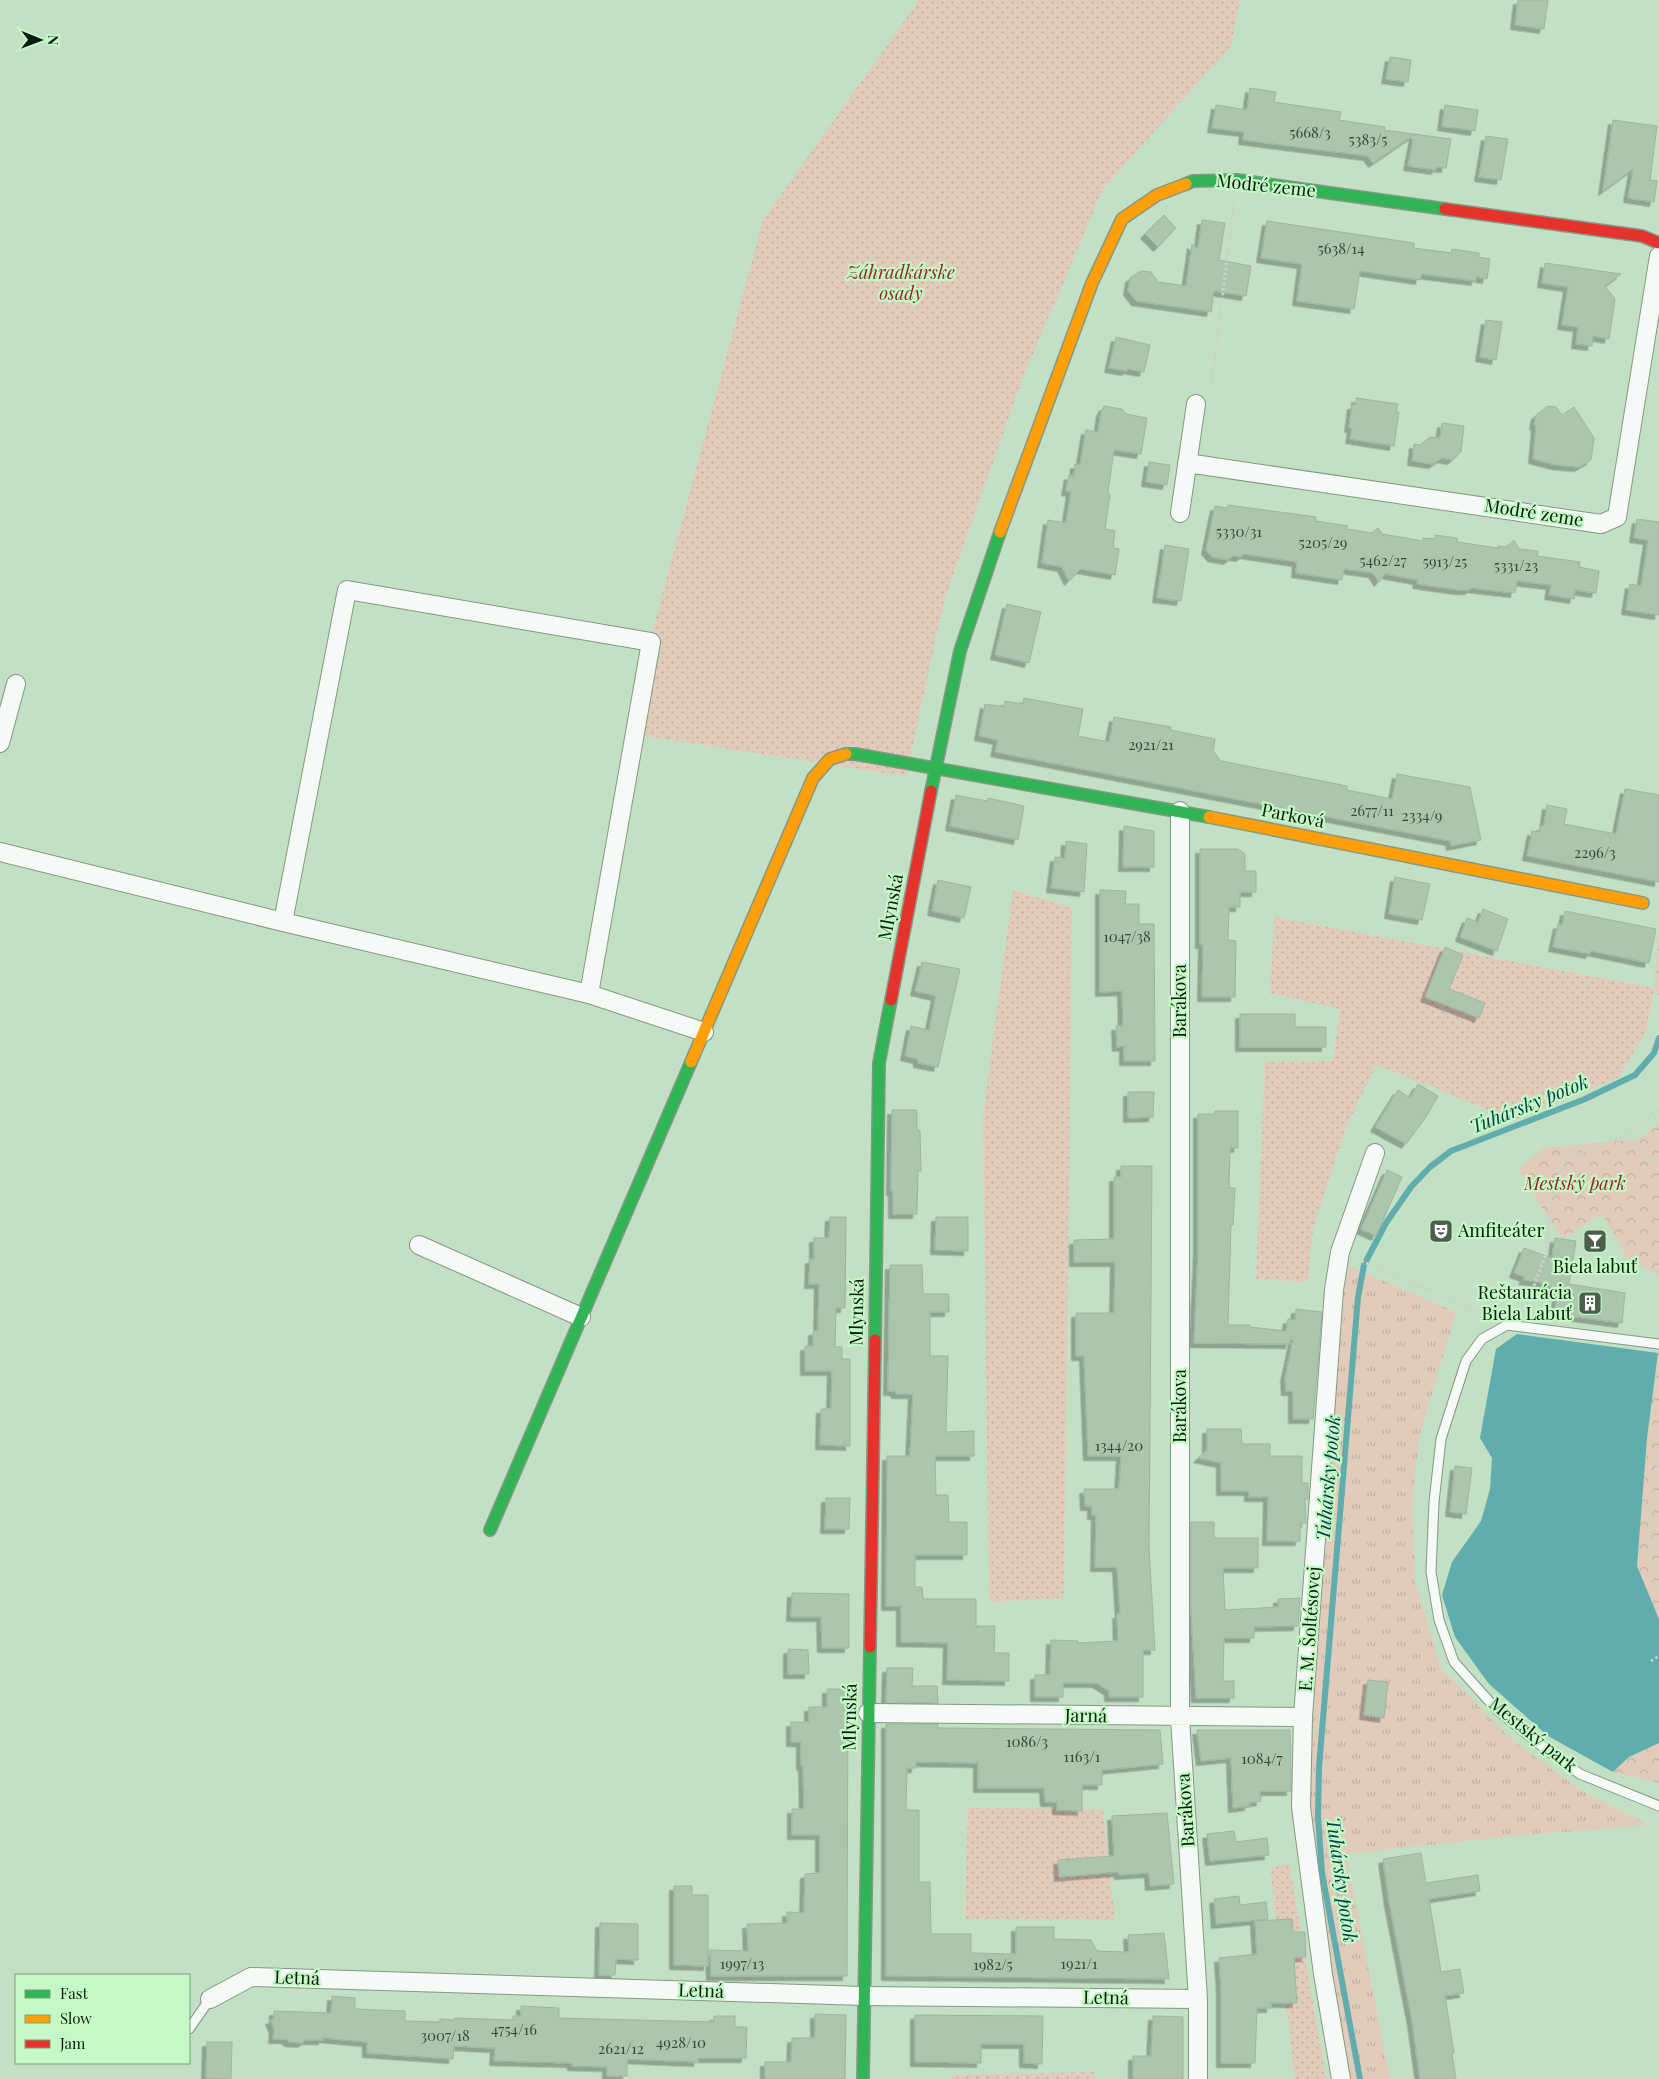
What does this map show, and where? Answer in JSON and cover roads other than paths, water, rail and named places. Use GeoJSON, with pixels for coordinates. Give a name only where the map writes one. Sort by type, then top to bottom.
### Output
{"type":"FeatureCollection","features":[{"type":"Feature","properties":{"kind":"street","name":"Modré zeme"},"geometry":{"type":"LineString","coordinates":[[990,558],[1092,283],[1122,219],[1157,195],[1193,181],[1237,180],[1642,236],[1659,243]]}},
{"type":"Feature","properties":{"kind":"street","name":"Modré zeme"},"geometry":{"type":"LineString","coordinates":[[1188,463],[1601,524],[1617,517],[1659,256]]}},
{"type":"Feature","properties":{"kind":"street"},"geometry":{"type":"LineString","coordinates":[[1180,513],[1196,404]]}},
{"type":"Feature","properties":{"kind":"street","name":"Mlynská"},"geometry":{"type":"LineString","coordinates":[[863,2079],[880,1063],[935,769],[960,652],[990,558]]}},
{"type":"Feature","properties":{"kind":"street"},"geometry":{"type":"LineString","coordinates":[[283,922],[347,590],[651,642],[589,994]]}},
{"type":"Feature","properties":{"kind":"street"},"geometry":{"type":"LineString","coordinates":[[0,743],[16,684]]}},
{"type":"Feature","properties":{"kind":"street","name":"Parková"},"geometry":{"type":"LineString","coordinates":[[490,1530],[813,778],[826,760],[839,754],[855,754],[1180,811],[1643,903]]}},
{"type":"Feature","properties":{"kind":"street","name":"Barákova"},"geometry":{"type":"LineString","coordinates":[[1180,811],[1180,1718],[1198,1999],[1198,2079]]}},
{"type":"Feature","properties":{"kind":"street"},"geometry":{"type":"LineString","coordinates":[[0,852],[283,922],[589,994],[704,1032]]}},
{"type":"Feature","properties":{"kind":"street","name":"E. M. Šoltésovej"},"geometry":{"type":"LineString","coordinates":[[1341,2079],[1323,1974],[1301,1807],[1303,1717],[1334,1290],[1340,1252],[1374,1153]]}},
{"type":"Feature","properties":{"kind":"street"},"geometry":{"type":"LineString","coordinates":[[419,1244],[581,1317]]}},
{"type":"Feature","properties":{"kind":"street","name":"Jarná"},"geometry":{"type":"LineString","coordinates":[[868,1713],[1180,1718],[1303,1717]]}},
{"type":"Feature","properties":{"kind":"street","name":"Letná"},"geometry":{"type":"LineString","coordinates":[[210,1998],[251,1977],[863,1996],[1198,1999]]}},
{"type":"Feature","properties":{"kind":"lane","name":"Mestský park"},"geometry":{"type":"LineString","coordinates":[[1659,1344],[1506,1325],[1482,1340],[1466,1361],[1442,1439],[1434,1502],[1431,1572],[1439,1620],[1454,1662],[1497,1710],[1543,1748],[1580,1774],[1659,1806]]}},
{"type":"Feature","properties":{"kind":"lane"},"geometry":{"type":"LineString","coordinates":[[190,2028],[210,1998]]}},
{"type":"Feature","properties":{"kind":"water"},"geometry":{"type":"Polygon","coordinates":[[[1517,1334],[1658,1353],[1647,1438],[1637,1566],[1659,1619],[1659,1743],[1629,1757],[1613,1772],[1548,1736],[1489,1684],[1455,1637],[1442,1595],[1452,1562],[1481,1521],[1490,1489],[1492,1458],[1480,1438],[1496,1349],[1517,1334]]]}},
{"type":"Feature","properties":{"kind":"waterway","name":"Tuhársky potok"},"geometry":{"type":"LineString","coordinates":[[1360,2079],[1322,1873],[1318,1816],[1319,1767],[1358,1297],[1364,1265],[1386,1223],[1411,1187],[1430,1167],[1451,1151],[1585,1099],[1635,1075],[1654,1053],[1659,1038]]}},
{"type":"Feature","properties":{"kind":"place","name":"Amfiteáter"},"geometry":{"type":"Point","coordinates":[1441,1231]}},
{"type":"Feature","properties":{"kind":"place","name":"Biela labuť"},"geometry":{"type":"Point","coordinates":[1595,1241]}},
{"type":"Feature","properties":{"kind":"place","name":"Reštaurácia Biela Labuť"},"geometry":{"type":"Point","coordinates":[1590,1303]}},
{"type":"Feature","properties":{"kind":"park label","name":"Záhradkárske osady"},"geometry":{"type":"Point","coordinates":[901,283]}}]}
